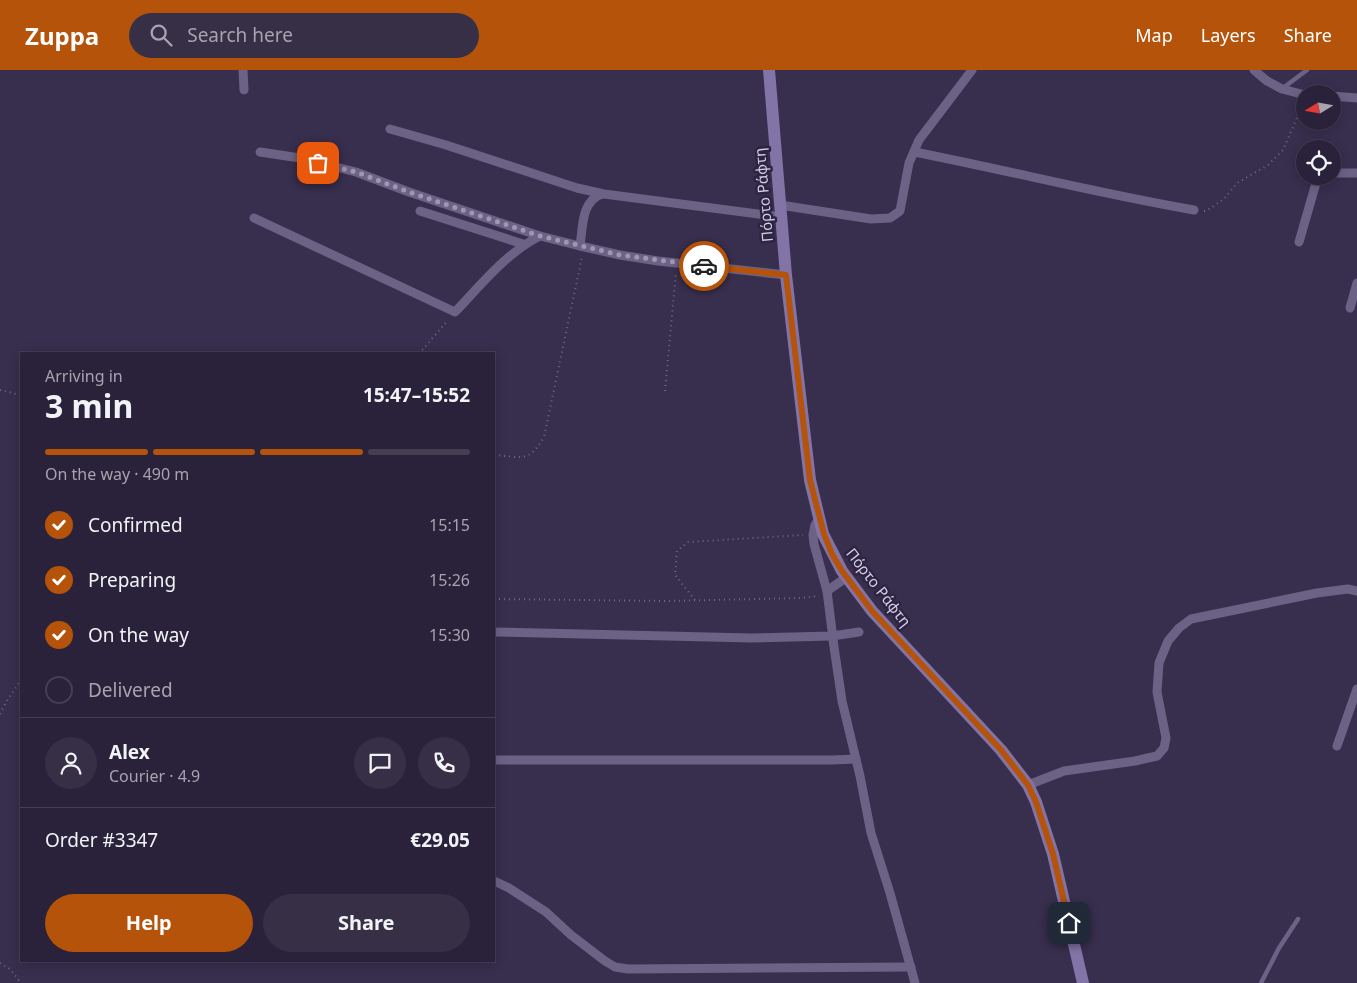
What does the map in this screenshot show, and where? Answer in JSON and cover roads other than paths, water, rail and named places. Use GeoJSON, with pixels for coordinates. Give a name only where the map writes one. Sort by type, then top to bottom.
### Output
{"type":"FeatureCollection","features":[{"type":"Feature","properties":{"kind":"main road","name":"Πόρτο Ράφτη"},"geometry":{"type":"LineString","coordinates":[[769,70],[786,275],[810,480],[824,534],[832,554],[872,611],[1001,750],[1028,785],[1036,802],[1053,854],[1083,983]]}},
{"type":"Feature","properties":{"kind":"street"},"geometry":{"type":"LineString","coordinates":[[243,70],[244,90]]}},
{"type":"Feature","properties":{"kind":"street"},"geometry":{"type":"LineString","coordinates":[[390,129],[446,145],[577,188],[604,194],[781,211],[890,218],[900,211],[910,162],[919,140],[972,70]]}},
{"type":"Feature","properties":{"kind":"street"},"geometry":{"type":"LineString","coordinates":[[1257,71],[1267,81],[1282,89],[1296,92]]}},
{"type":"Feature","properties":{"kind":"street"},"geometry":{"type":"LineString","coordinates":[[1341,97],[1357,98]]}},
{"type":"Feature","properties":{"kind":"street"},"geometry":{"type":"LineString","coordinates":[[260,152],[300,158],[356,172],[540,236],[620,255],[786,275]]}},
{"type":"Feature","properties":{"kind":"street"},"geometry":{"type":"LineString","coordinates":[[914,152],[983,165],[1132,199],[1194,210]]}},
{"type":"Feature","properties":{"kind":"street"},"geometry":{"type":"LineString","coordinates":[[1341,173],[1357,173]]}},
{"type":"Feature","properties":{"kind":"street"},"geometry":{"type":"LineString","coordinates":[[1299,242],[1315,185]]}},
{"type":"Feature","properties":{"kind":"street"},"geometry":{"type":"LineString","coordinates":[[582,246],[588,204],[594,197],[604,194]]}},
{"type":"Feature","properties":{"kind":"street"},"geometry":{"type":"LineString","coordinates":[[420,211],[523,244]]}},
{"type":"Feature","properties":{"kind":"street"},"geometry":{"type":"LineString","coordinates":[[254,218],[454,312],[495,269],[523,244],[540,236]]}},
{"type":"Feature","properties":{"kind":"street"},"geometry":{"type":"LineString","coordinates":[[1350,308],[1357,283]]}},
{"type":"Feature","properties":{"kind":"street"},"geometry":{"type":"LineString","coordinates":[[819,519],[813,534],[814,544],[827,591],[842,701],[871,833],[915,983]]}},
{"type":"Feature","properties":{"kind":"street"},"geometry":{"type":"LineString","coordinates":[[827,591],[847,577]]}},
{"type":"Feature","properties":{"kind":"street"},"geometry":{"type":"LineString","coordinates":[[1028,785],[1064,771],[1157,756],[1164,748],[1166,738],[1158,692],[1159,663],[1168,641],[1179,628],[1192,619],[1317,593],[1348,589],[1357,591]]}},
{"type":"Feature","properties":{"kind":"street"},"geometry":{"type":"LineString","coordinates":[[495,632],[751,638],[832,636],[859,632]]}},
{"type":"Feature","properties":{"kind":"street"},"geometry":{"type":"LineString","coordinates":[[1336,746],[1357,689]]}},
{"type":"Feature","properties":{"kind":"street"},"geometry":{"type":"LineString","coordinates":[[495,760],[856,759]]}},
{"type":"Feature","properties":{"kind":"street"},"geometry":{"type":"LineString","coordinates":[[495,881],[509,888],[546,912],[571,935],[615,967],[628,969],[911,967]]}},
{"type":"Feature","properties":{"kind":"lane"},"geometry":{"type":"LineString","coordinates":[[1282,89],[1307,70]]}},
{"type":"Feature","properties":{"kind":"lane"},"geometry":{"type":"LineString","coordinates":[[1261,983],[1279,948],[1298,919]]}}]}
